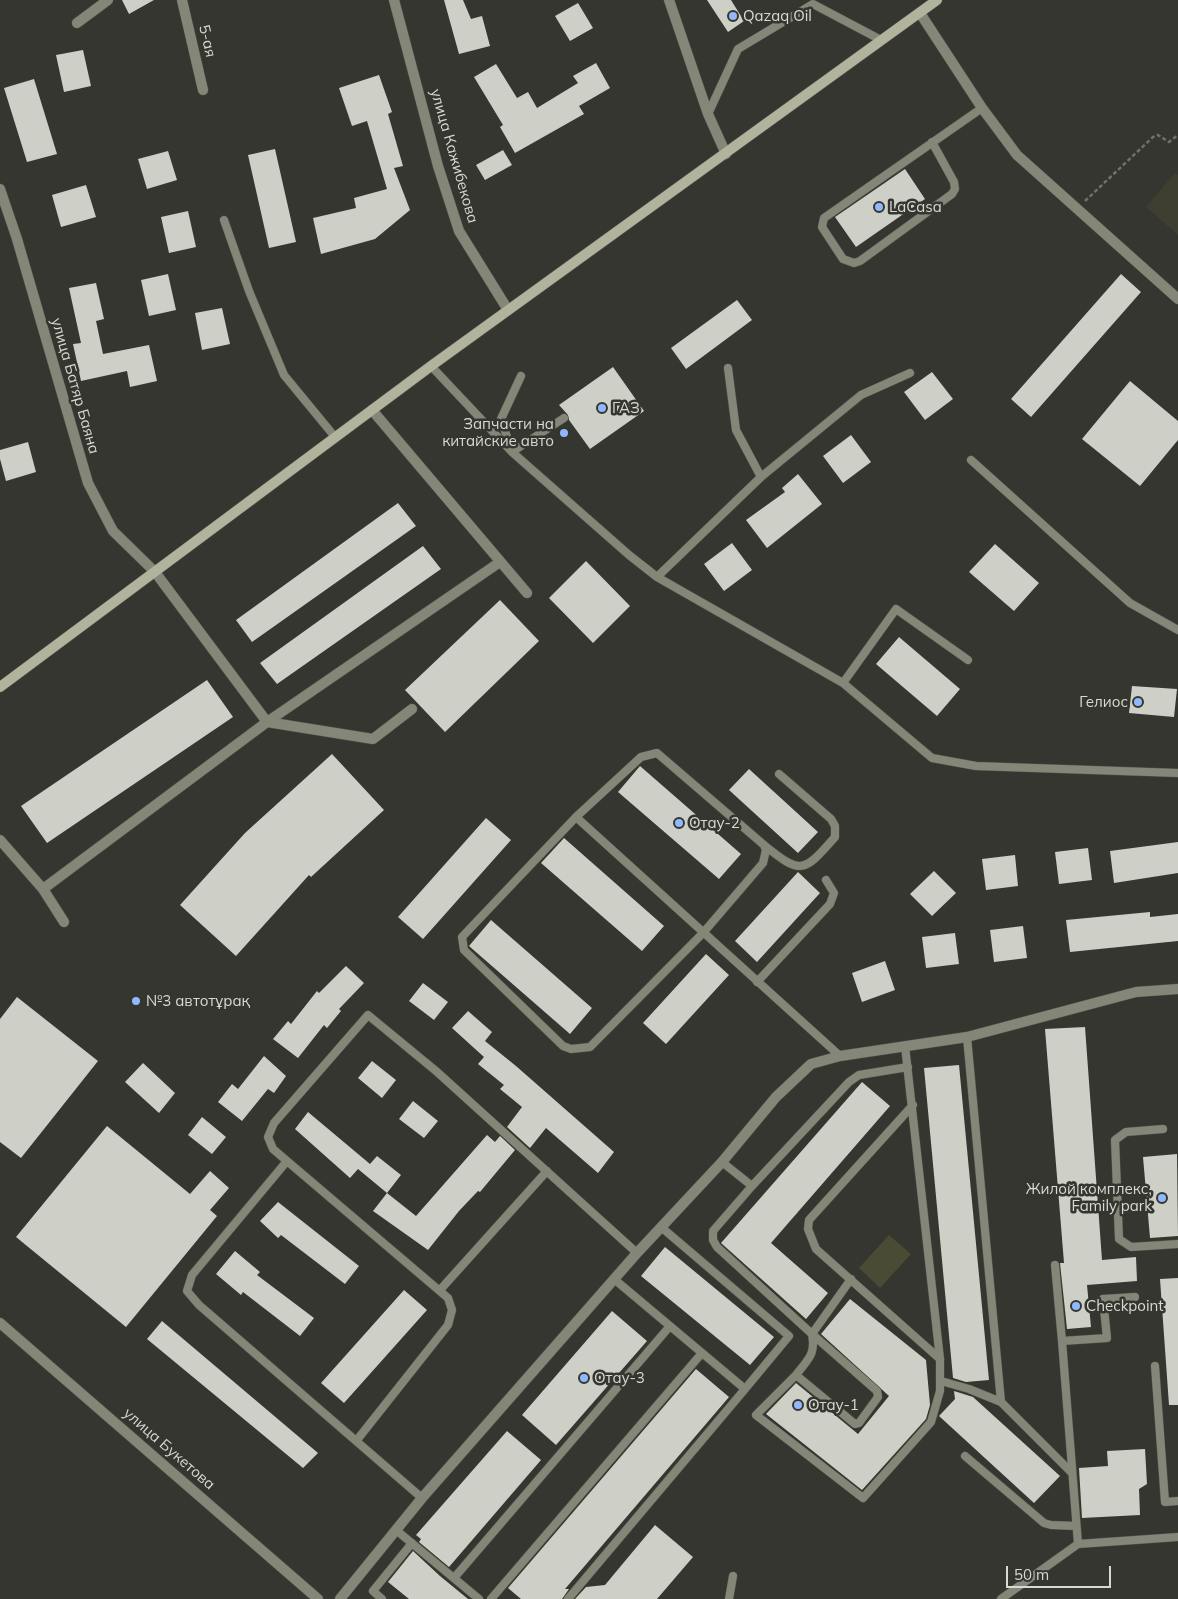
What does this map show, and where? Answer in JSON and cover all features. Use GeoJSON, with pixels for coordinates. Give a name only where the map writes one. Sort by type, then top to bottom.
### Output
{"type":"FeatureCollection","features":[{"type":"Feature","properties":{"kind":"main road"},"geometry":{"type":"LineString","coordinates":[[0,687],[431,366],[726,154],[880,40],[938,0]]}},
{"type":"Feature","properties":{"kind":"street"},"geometry":{"type":"LineString","coordinates":[[77,23],[108,0]]}},
{"type":"Feature","properties":{"kind":"street","name":"5-ая"},"geometry":{"type":"LineString","coordinates":[[182,0],[203,90]]}},
{"type":"Feature","properties":{"kind":"street","name":"улица Кажибекова"},"geometry":{"type":"LineString","coordinates":[[394,0],[438,166],[459,231],[508,310]]}},
{"type":"Feature","properties":{"kind":"street"},"geometry":{"type":"LineString","coordinates":[[671,1],[708,114],[726,154]]}},
{"type":"Feature","properties":{"kind":"street"},"geometry":{"type":"LineString","coordinates":[[920,13],[982,108],[1017,155],[1178,299]]}},
{"type":"Feature","properties":{"kind":"street","name":"улица Батяр Баяна"},"geometry":{"type":"LineString","coordinates":[[0,189],[17,239],[88,483],[113,531],[155,572],[267,722]]}},
{"type":"Feature","properties":{"kind":"street"},"geometry":{"type":"LineString","coordinates":[[372,410],[527,593]]}},
{"type":"Feature","properties":{"kind":"street"},"geometry":{"type":"LineString","coordinates":[[42,889],[267,722],[500,562]]}},
{"type":"Feature","properties":{"kind":"street"},"geometry":{"type":"LineString","coordinates":[[267,722],[373,739],[412,708]]}},
{"type":"Feature","properties":{"kind":"street"},"geometry":{"type":"LineString","coordinates":[[0,840],[42,889],[64,922]]}},
{"type":"Feature","properties":{"kind":"street"},"geometry":{"type":"LineString","coordinates":[[340,1599],[422,1498],[614,1279],[722,1162],[776,1097],[811,1064],[840,1056],[968,1037],[1136,992],[1178,989]]}},
{"type":"Feature","properties":{"kind":"street","name":"улица Букетова"},"geometry":{"type":"LineString","coordinates":[[0,1323],[318,1599]]}},
{"type":"Feature","properties":{"kind":"lane"},"geometry":{"type":"LineString","coordinates":[[708,114],[738,49],[812,4],[880,40]]}},
{"type":"Feature","properties":{"kind":"lane"},"geometry":{"type":"LineString","coordinates":[[932,142],[954,182],[955,188],[952,194],[860,261],[854,263],[843,259],[822,227],[824,218],[932,142],[982,108]]}},
{"type":"Feature","properties":{"kind":"lane"},"geometry":{"type":"LineString","coordinates":[[224,220],[249,291],[284,375],[335,437]]}},
{"type":"Feature","properties":{"kind":"lane"},"geometry":{"type":"LineString","coordinates":[[431,366],[512,452],[629,555],[657,577],[842,683],[932,758],[976,766],[1178,773]]}},
{"type":"Feature","properties":{"kind":"lane"},"geometry":{"type":"LineString","coordinates":[[728,368],[736,430],[761,477]]}},
{"type":"Feature","properties":{"kind":"lane"},"geometry":{"type":"LineString","coordinates":[[657,577],[761,477],[861,395],[910,373]]}},
{"type":"Feature","properties":{"kind":"lane"},"geometry":{"type":"LineString","coordinates":[[512,452],[501,419],[521,376]]}},
{"type":"Feature","properties":{"kind":"lane"},"geometry":{"type":"LineString","coordinates":[[512,452],[564,418]]}},
{"type":"Feature","properties":{"kind":"lane"},"geometry":{"type":"LineString","coordinates":[[971,460],[1130,602],[1178,630]]}},
{"type":"Feature","properties":{"kind":"lane"},"geometry":{"type":"LineString","coordinates":[[842,683],[896,609],[968,660]]}},
{"type":"Feature","properties":{"kind":"lane"},"geometry":{"type":"LineString","coordinates":[[764,845],[766,850],[763,863],[703,933],[590,1047],[576,1049],[563,1046],[464,950],[462,937],[576,817],[641,757],[657,753],[787,864],[800,866],[812,864],[835,837],[835,826],[831,819],[779,774]]}},
{"type":"Feature","properties":{"kind":"lane"},"geometry":{"type":"LineString","coordinates":[[576,817],[840,1056]]}},
{"type":"Feature","properties":{"kind":"lane"},"geometry":{"type":"LineString","coordinates":[[757,982],[830,904],[834,893],[826,880]]}},
{"type":"Feature","properties":{"kind":"lane"},"geometry":{"type":"LineString","coordinates":[[357,1440],[448,1325],[452,1310],[448,1298],[440,1290],[287,1162],[273,1149],[268,1137],[274,1123],[368,1014],[436,1071],[637,1253]]}},
{"type":"Feature","properties":{"kind":"lane"},"geometry":{"type":"LineString","coordinates":[[968,1037],[1000,1402]]}},
{"type":"Feature","properties":{"kind":"lane"},"geometry":{"type":"LineString","coordinates":[[851,1279],[812,1334],[815,1348],[813,1353],[796,1375],[756,1415],[863,1498],[930,1422],[937,1407],[941,1381],[913,1105],[905,1046]]}},
{"type":"Feature","properties":{"kind":"lane"},"geometry":{"type":"LineString","coordinates":[[796,1375],[855,1424],[859,1423],[878,1397],[877,1391],[717,1248],[713,1240],[713,1231],[752,1186],[849,1082],[858,1075],[908,1067]]}},
{"type":"Feature","properties":{"kind":"lane"},"geometry":{"type":"LineString","coordinates":[[913,1105],[810,1220],[808,1229],[816,1249],[940,1359]]}},
{"type":"Feature","properties":{"kind":"lane"},"geometry":{"type":"LineString","coordinates":[[1163,1129],[1126,1132],[1115,1140],[1119,1240],[1131,1248],[1178,1244]]}},
{"type":"Feature","properties":{"kind":"lane"},"geometry":{"type":"LineString","coordinates":[[287,1162],[192,1275],[187,1291],[199,1305],[422,1498]]}},
{"type":"Feature","properties":{"kind":"lane"},"geometry":{"type":"LineString","coordinates":[[722,1162],[752,1186]]}},
{"type":"Feature","properties":{"kind":"lane"},"geometry":{"type":"LineString","coordinates":[[440,1290],[547,1171]]}},
{"type":"Feature","properties":{"kind":"lane"},"geometry":{"type":"LineString","coordinates":[[568,1599],[789,1336],[661,1227]]}},
{"type":"Feature","properties":{"kind":"lane"},"geometry":{"type":"LineString","coordinates":[[1055,1265],[1078,1544]]}},
{"type":"Feature","properties":{"kind":"lane"},"geometry":{"type":"LineString","coordinates":[[614,1279],[745,1389]]}},
{"type":"Feature","properties":{"kind":"lane"},"geometry":{"type":"LineString","coordinates":[[1062,1341],[1107,1338],[1103,1299],[1135,1297]]}},
{"type":"Feature","properties":{"kind":"lane"},"geometry":{"type":"LineString","coordinates":[[454,1578],[670,1326]]}},
{"type":"Feature","properties":{"kind":"lane"},"geometry":{"type":"LineString","coordinates":[[491,1599],[702,1353]]}},
{"type":"Feature","properties":{"kind":"lane"},"geometry":{"type":"LineString","coordinates":[[1155,1366],[1165,1502],[1178,1501]]}},
{"type":"Feature","properties":{"kind":"lane"},"geometry":{"type":"LineString","coordinates":[[941,1381],[969,1389],[1000,1402],[1071,1472]]}},
{"type":"Feature","properties":{"kind":"lane"},"geometry":{"type":"LineString","coordinates":[[964,1456],[1044,1523],[1076,1526]]}},
{"type":"Feature","properties":{"kind":"lane"},"geometry":{"type":"LineString","coordinates":[[396,1530],[479,1599]]}},
{"type":"Feature","properties":{"kind":"lane"},"geometry":{"type":"LineString","coordinates":[[1001,1599],[1078,1544],[1178,1537]]}},
{"type":"Feature","properties":{"kind":"lane"},"geometry":{"type":"LineString","coordinates":[[382,1599],[373,1591],[412,1543]]}},
{"type":"Feature","properties":{"kind":"lane"},"geometry":{"type":"LineString","coordinates":[[729,1599],[733,1576]]}},
{"type":"Feature","properties":{"kind":"path"},"geometry":{"type":"LineString","coordinates":[[1077,209],[1153,137],[1158,135],[1168,142],[1178,135]]}},
{"type":"Feature","properties":{"kind":"shaded area"},"geometry":{"type":"Polygon","coordinates":[[[1175,173],[1178,175],[1178,235],[1146,207],[1175,173]]]}},
{"type":"Feature","properties":{"kind":"shaded area"},"geometry":{"type":"Polygon","coordinates":[[[889,1235],[911,1254],[880,1288],[859,1268],[889,1235]]]}},
{"type":"Feature","properties":{"kind":"building"},"geometry":{"type":"Polygon","coordinates":[[[122,0],[154,0],[129,14],[122,0]]]}},
{"type":"Feature","properties":{"kind":"building"},"geometry":{"type":"Polygon","coordinates":[[[444,0],[463,0],[471,19],[482,16],[490,46],[459,54],[444,0]]]}},
{"type":"Feature","properties":{"kind":"building"},"geometry":{"type":"Polygon","coordinates":[[[707,0],[731,0],[744,21],[728,32],[707,0]]]}},
{"type":"Feature","properties":{"kind":"building"},"geometry":{"type":"Polygon","coordinates":[[[578,3],[593,28],[570,41],[555,16],[578,3]]]}},
{"type":"Feature","properties":{"kind":"building"},"geometry":{"type":"Polygon","coordinates":[[[83,50],[91,86],[64,92],[56,55],[83,50]]]}},
{"type":"Feature","properties":{"kind":"building"},"geometry":{"type":"Polygon","coordinates":[[[596,63],[610,88],[579,106],[584,114],[515,153],[500,127],[503,125],[474,77],[496,64],[517,98],[528,92],[537,108],[578,83],[573,76],[596,63]]]}},
{"type":"Feature","properties":{"kind":"building"},"geometry":{"type":"Polygon","coordinates":[[[379,75],[392,112],[388,114],[403,166],[394,168],[410,210],[375,239],[321,254],[313,218],[356,208],[354,198],[387,189],[367,121],[352,126],[339,88],[379,75]]]}},
{"type":"Feature","properties":{"kind":"building"},"geometry":{"type":"Polygon","coordinates":[[[34,79],[57,154],[27,162],[4,88],[34,79]]]}},
{"type":"Feature","properties":{"kind":"building"},"geometry":{"type":"Polygon","coordinates":[[[275,149],[296,242],[269,248],[248,155],[275,149]]]}},
{"type":"Feature","properties":{"kind":"building"},"geometry":{"type":"Polygon","coordinates":[[[503,150],[512,165],[485,180],[476,165],[503,150]]]}},
{"type":"Feature","properties":{"kind":"building"},"geometry":{"type":"Polygon","coordinates":[[[168,151],[177,180],[147,189],[138,159],[168,151]]]}},
{"type":"Feature","properties":{"kind":"building","name":"LaCasa"},"geometry":{"type":"Polygon","coordinates":[[[905,169],[925,199],[856,247],[835,217],[905,169]]]}},
{"type":"Feature","properties":{"kind":"building"},"geometry":{"type":"Polygon","coordinates":[[[86,185],[96,217],[61,227],[52,195],[86,185]]]}},
{"type":"Feature","properties":{"kind":"building"},"geometry":{"type":"Polygon","coordinates":[[[188,211],[196,247],[169,253],[161,217],[188,211]]]}},
{"type":"Feature","properties":{"kind":"building"},"geometry":{"type":"Polygon","coordinates":[[[168,274],[176,310],[149,316],[141,280],[168,274]]]}},
{"type":"Feature","properties":{"kind":"building"},"geometry":{"type":"Polygon","coordinates":[[[1121,274],[1141,292],[1031,417],[1011,399],[1121,274]]]}},
{"type":"Feature","properties":{"kind":"building"},"geometry":{"type":"Polygon","coordinates":[[[96,283],[104,319],[96,321],[103,354],[149,345],[157,381],[130,387],[127,371],[81,381],[73,344],[81,343],[69,288],[96,283]]]}},
{"type":"Feature","properties":{"kind":"building"},"geometry":{"type":"Polygon","coordinates":[[[737,300],[752,320],[686,369],[671,348],[737,300]]]}},
{"type":"Feature","properties":{"kind":"building"},"geometry":{"type":"Polygon","coordinates":[[[222,308],[230,344],[202,350],[195,313],[222,308]]]}},
{"type":"Feature","properties":{"kind":"building","name":"ГАЗ"},"geometry":{"type":"Polygon","coordinates":[[[613,367],[644,411],[590,449],[569,420],[568,415],[559,405],[613,367]]]}},
{"type":"Feature","properties":{"kind":"building"},"geometry":{"type":"Polygon","coordinates":[[[932,372],[953,399],[925,420],[904,392],[932,372]]]}},
{"type":"Feature","properties":{"kind":"building"},"geometry":{"type":"Polygon","coordinates":[[[1130,381],[1178,421],[1178,440],[1140,486],[1082,439],[1130,381]]]}},
{"type":"Feature","properties":{"kind":"building"},"geometry":{"type":"Polygon","coordinates":[[[851,435],[871,462],[843,483],[823,456],[851,435]]]}},
{"type":"Feature","properties":{"kind":"building"},"geometry":{"type":"Polygon","coordinates":[[[28,442],[36,472],[6,481],[0,459],[0,450],[28,442]]]}},
{"type":"Feature","properties":{"kind":"building"},"geometry":{"type":"Polygon","coordinates":[[[798,474],[822,504],[767,548],[746,520],[785,492],[782,488],[798,474]]]}},
{"type":"Feature","properties":{"kind":"building"},"geometry":{"type":"Polygon","coordinates":[[[398,503],[416,526],[252,642],[236,620],[398,503]]]}},
{"type":"Feature","properties":{"kind":"building"},"geometry":{"type":"Polygon","coordinates":[[[732,543],[752,570],[724,591],[704,564],[732,543]]]}},
{"type":"Feature","properties":{"kind":"building"},"geometry":{"type":"Polygon","coordinates":[[[995,544],[1039,583],[1014,611],[969,572],[995,544]]]}},
{"type":"Feature","properties":{"kind":"building"},"geometry":{"type":"Polygon","coordinates":[[[423,546],[441,569],[277,684],[260,663],[423,546]]]}},
{"type":"Feature","properties":{"kind":"building"},"geometry":{"type":"Polygon","coordinates":[[[586,561],[630,606],[593,643],[549,598],[586,561]]]}},
{"type":"Feature","properties":{"kind":"building"},"geometry":{"type":"Polygon","coordinates":[[[500,600],[539,641],[445,732],[405,690],[500,600]]]}},
{"type":"Feature","properties":{"kind":"building"},"geometry":{"type":"Polygon","coordinates":[[[899,637],[960,689],[937,716],[876,664],[899,637]]]}},
{"type":"Feature","properties":{"kind":"building"},"geometry":{"type":"Polygon","coordinates":[[[207,680],[233,717],[47,843],[21,806],[207,680]]]}},
{"type":"Feature","properties":{"kind":"building"},"geometry":{"type":"Polygon","coordinates":[[[1132,686],[1177,689],[1174,717],[1129,713],[1132,686]]]}},
{"type":"Feature","properties":{"kind":"building"},"geometry":{"type":"Polygon","coordinates":[[[332,754],[384,810],[311,877],[309,875],[236,956],[180,905],[245,833],[332,754]]]}},
{"type":"Feature","properties":{"kind":"building","name":"Отау-2"},"geometry":{"type":"Polygon","coordinates":[[[640,766],[741,854],[719,879],[618,792],[640,766]]]}},
{"type":"Feature","properties":{"kind":"building","name":"Отау-2"},"geometry":{"type":"Polygon","coordinates":[[[749,769],[818,832],[798,853],[729,790],[749,769]]]}},
{"type":"Feature","properties":{"kind":"building"},"geometry":{"type":"Polygon","coordinates":[[[486,818],[511,840],[423,939],[398,917],[486,818]]]}},
{"type":"Feature","properties":{"kind":"building"},"geometry":{"type":"Polygon","coordinates":[[[564,838],[664,926],[642,951],[541,863],[564,838]]]}},
{"type":"Feature","properties":{"kind":"building"},"geometry":{"type":"Polygon","coordinates":[[[1178,842],[1178,873],[1114,883],[1110,851],[1178,842]]]}},
{"type":"Feature","properties":{"kind":"building"},"geometry":{"type":"Polygon","coordinates":[[[1088,848],[1092,880],[1059,884],[1055,852],[1088,848]]]}},
{"type":"Feature","properties":{"kind":"building"},"geometry":{"type":"Polygon","coordinates":[[[1015,855],[1018,886],[986,890],[982,859],[1015,855]]]}},
{"type":"Feature","properties":{"kind":"building"},"geometry":{"type":"Polygon","coordinates":[[[934,871],[956,893],[932,916],[910,894],[934,871]]]}},
{"type":"Feature","properties":{"kind":"building"},"geometry":{"type":"Polygon","coordinates":[[[798,872],[820,893],[757,962],[735,941],[798,872]]]}},
{"type":"Feature","properties":{"kind":"building"},"geometry":{"type":"Polygon","coordinates":[[[1150,912],[1150,917],[1178,914],[1178,941],[1070,952],[1066,920],[1150,912]]]}},
{"type":"Feature","properties":{"kind":"building"},"geometry":{"type":"Polygon","coordinates":[[[491,920],[592,1008],[570,1034],[469,946],[491,920]]]}},
{"type":"Feature","properties":{"kind":"building"},"geometry":{"type":"Polygon","coordinates":[[[1023,926],[1027,958],[994,962],[990,930],[1023,926]]]}},
{"type":"Feature","properties":{"kind":"building"},"geometry":{"type":"Polygon","coordinates":[[[955,933],[959,964],[926,968],[922,937],[955,933]]]}},
{"type":"Feature","properties":{"kind":"building"},"geometry":{"type":"Polygon","coordinates":[[[706,954],[729,975],[666,1044],[643,1023],[706,954]]]}},
{"type":"Feature","properties":{"kind":"building"},"geometry":{"type":"Polygon","coordinates":[[[885,961],[895,990],[862,1002],[852,973],[885,961]]]}},
{"type":"Feature","properties":{"kind":"building"},"geometry":{"type":"Polygon","coordinates":[[[346,966],[364,983],[339,1009],[341,1011],[327,1028],[324,1025],[298,1058],[273,1039],[288,1021],[291,1024],[317,991],[319,993],[346,966]]]}},
{"type":"Feature","properties":{"kind":"building"},"geometry":{"type":"Polygon","coordinates":[[[423,983],[448,1002],[434,1020],[409,1001],[423,983]]]}},
{"type":"Feature","properties":{"kind":"building"},"geometry":{"type":"Polygon","coordinates":[[[17,997],[98,1061],[21,1158],[0,1142],[0,1019],[17,997]]]}},
{"type":"Feature","properties":{"kind":"building"},"geometry":{"type":"Polygon","coordinates":[[[468,1011],[492,1032],[485,1041],[614,1152],[598,1173],[546,1128],[530,1148],[507,1127],[522,1107],[500,1089],[504,1085],[478,1064],[484,1057],[452,1028],[468,1011]]]}},
{"type":"Feature","properties":{"kind":"building"},"geometry":{"type":"Polygon","coordinates":[[[1085,1027],[1102,1260],[1136,1257],[1137,1281],[1087,1285],[1091,1327],[1067,1329],[1060,1263],[1064,1263],[1045,1029],[1085,1027]]]}},
{"type":"Feature","properties":{"kind":"building"},"geometry":{"type":"Polygon","coordinates":[[[264,1056],[286,1076],[274,1093],[268,1089],[242,1121],[218,1102],[232,1084],[238,1089],[264,1056]]]}},
{"type":"Feature","properties":{"kind":"building"},"geometry":{"type":"Polygon","coordinates":[[[372,1061],[396,1080],[382,1098],[358,1078],[372,1061]]]}},
{"type":"Feature","properties":{"kind":"building"},"geometry":{"type":"Polygon","coordinates":[[[143,1063],[175,1093],[159,1113],[125,1082],[143,1063]]]}},
{"type":"Feature","properties":{"kind":"building"},"geometry":{"type":"Polygon","coordinates":[[[959,1065],[989,1380],[966,1382],[953,1378],[924,1068],[959,1065]]]}},
{"type":"Feature","properties":{"kind":"building"},"geometry":{"type":"Polygon","coordinates":[[[862,1082],[890,1106],[771,1243],[828,1293],[806,1319],[721,1243],[862,1082]]]}},
{"type":"Feature","properties":{"kind":"building"},"geometry":{"type":"Polygon","coordinates":[[[413,1101],[438,1121],[424,1138],[399,1119],[413,1101]]]}},
{"type":"Feature","properties":{"kind":"building"},"geometry":{"type":"Polygon","coordinates":[[[308,1112],[370,1164],[377,1156],[401,1175],[387,1193],[358,1169],[350,1178],[295,1129],[308,1112]]]}},
{"type":"Feature","properties":{"kind":"building"},"geometry":{"type":"Polygon","coordinates":[[[202,1117],[226,1137],[212,1154],[188,1135],[202,1117]]]}},
{"type":"Feature","properties":{"kind":"building"},"geometry":{"type":"Polygon","coordinates":[[[107,1126],[190,1194],[210,1171],[229,1188],[210,1210],[217,1216],[126,1327],[16,1237],[107,1126]]]}},
{"type":"Feature","properties":{"kind":"building"},"geometry":{"type":"Polygon","coordinates":[[[487,1135],[495,1142],[500,1136],[515,1150],[480,1192],[478,1191],[459,1211],[428,1250],[373,1211],[387,1193],[416,1216],[487,1135]]]}},
{"type":"Feature","properties":{"kind":"building","name":"Жилой комплекс, Family park"},"geometry":{"type":"Polygon","coordinates":[[[1177,1154],[1178,1236],[1150,1238],[1143,1157],[1177,1154]]]}},
{"type":"Feature","properties":{"kind":"building"},"geometry":{"type":"Polygon","coordinates":[[[278,1202],[359,1266],[345,1284],[281,1235],[278,1238],[260,1221],[278,1202]]]}},
{"type":"Feature","properties":{"kind":"building"},"geometry":{"type":"Polygon","coordinates":[[[665,1247],[774,1337],[750,1365],[641,1276],[665,1247]]]}},
{"type":"Feature","properties":{"kind":"building"},"geometry":{"type":"Polygon","coordinates":[[[235,1251],[260,1272],[257,1275],[314,1318],[300,1336],[243,1292],[241,1295],[216,1274],[235,1251]]]}},
{"type":"Feature","properties":{"kind":"building"},"geometry":{"type":"Polygon","coordinates":[[[1178,1278],[1178,1405],[1169,1405],[1160,1279],[1178,1278]]]}},
{"type":"Feature","properties":{"kind":"building"},"geometry":{"type":"Polygon","coordinates":[[[404,1290],[427,1310],[344,1403],[321,1383],[404,1290]]]}},
{"type":"Feature","properties":{"kind":"building","name":"Отау-1"},"geometry":{"type":"Polygon","coordinates":[[[850,1299],[926,1360],[930,1405],[926,1419],[862,1490],[766,1414],[796,1383],[858,1434],[889,1396],[821,1334],[850,1299]]]}},
{"type":"Feature","properties":{"kind":"building","name":"Отау-3"},"geometry":{"type":"Polygon","coordinates":[[[612,1311],[647,1341],[556,1445],[522,1415],[612,1311]]]}},
{"type":"Feature","properties":{"kind":"building"},"geometry":{"type":"Polygon","coordinates":[[[162,1321],[318,1453],[303,1468],[147,1339],[162,1321]]]}},
{"type":"Feature","properties":{"kind":"building"},"geometry":{"type":"Polygon","coordinates":[[[696,1369],[729,1397],[565,1589],[569,1589],[562,1599],[521,1599],[508,1588],[696,1369]]]}},
{"type":"Feature","properties":{"kind":"building"},"geometry":{"type":"Polygon","coordinates":[[[954,1391],[973,1397],[1060,1476],[1034,1503],[939,1416],[955,1399],[954,1391]]]}},
{"type":"Feature","properties":{"kind":"building"},"geometry":{"type":"Polygon","coordinates":[[[507,1431],[541,1460],[449,1567],[419,1542],[421,1539],[416,1535],[507,1431]]]}},
{"type":"Feature","properties":{"kind":"building"},"geometry":{"type":"Polygon","coordinates":[[[1145,1449],[1147,1484],[1139,1489],[1140,1515],[1082,1518],[1079,1468],[1108,1466],[1107,1451],[1145,1449]]]}},
{"type":"Feature","properties":{"kind":"building"},"geometry":{"type":"Polygon","coordinates":[[[655,1525],[693,1557],[657,1599],[575,1599],[586,1587],[605,1585],[655,1525]]]}},
{"type":"Feature","properties":{"kind":"building"},"geometry":{"type":"Polygon","coordinates":[[[413,1551],[468,1599],[409,1599],[388,1582],[413,1551]]]}},
{"type":"Feature","properties":{"kind":"place","name":"Qazaq Oil"},"geometry":{"type":"Point","coordinates":[733,16]}},
{"type":"Feature","properties":{"kind":"place","name":"LaCasa"},"geometry":{"type":"Point","coordinates":[879,207]}},
{"type":"Feature","properties":{"kind":"place","name":"ГАЗ"},"geometry":{"type":"Point","coordinates":[602,408]}},
{"type":"Feature","properties":{"kind":"place","name":"Запчасти на китайские авто"},"geometry":{"type":"Point","coordinates":[564,433]}},
{"type":"Feature","properties":{"kind":"place","name":"Гелиос"},"geometry":{"type":"Point","coordinates":[1138,702]}},
{"type":"Feature","properties":{"kind":"place","name":"Отау-2"},"geometry":{"type":"Point","coordinates":[679,823]}},
{"type":"Feature","properties":{"kind":"place","name":"№3 автотұрақ"},"geometry":{"type":"Point","coordinates":[136,1001]}},
{"type":"Feature","properties":{"kind":"place","name":"Жилой комплекс, Family park"},"geometry":{"type":"Point","coordinates":[1162,1198]}},
{"type":"Feature","properties":{"kind":"place","name":"Checkpoint"},"geometry":{"type":"Point","coordinates":[1076,1306]}},
{"type":"Feature","properties":{"kind":"place","name":"Отау-3"},"geometry":{"type":"Point","coordinates":[584,1378]}},
{"type":"Feature","properties":{"kind":"place","name":"Отау-1"},"geometry":{"type":"Point","coordinates":[798,1405]}}]}
